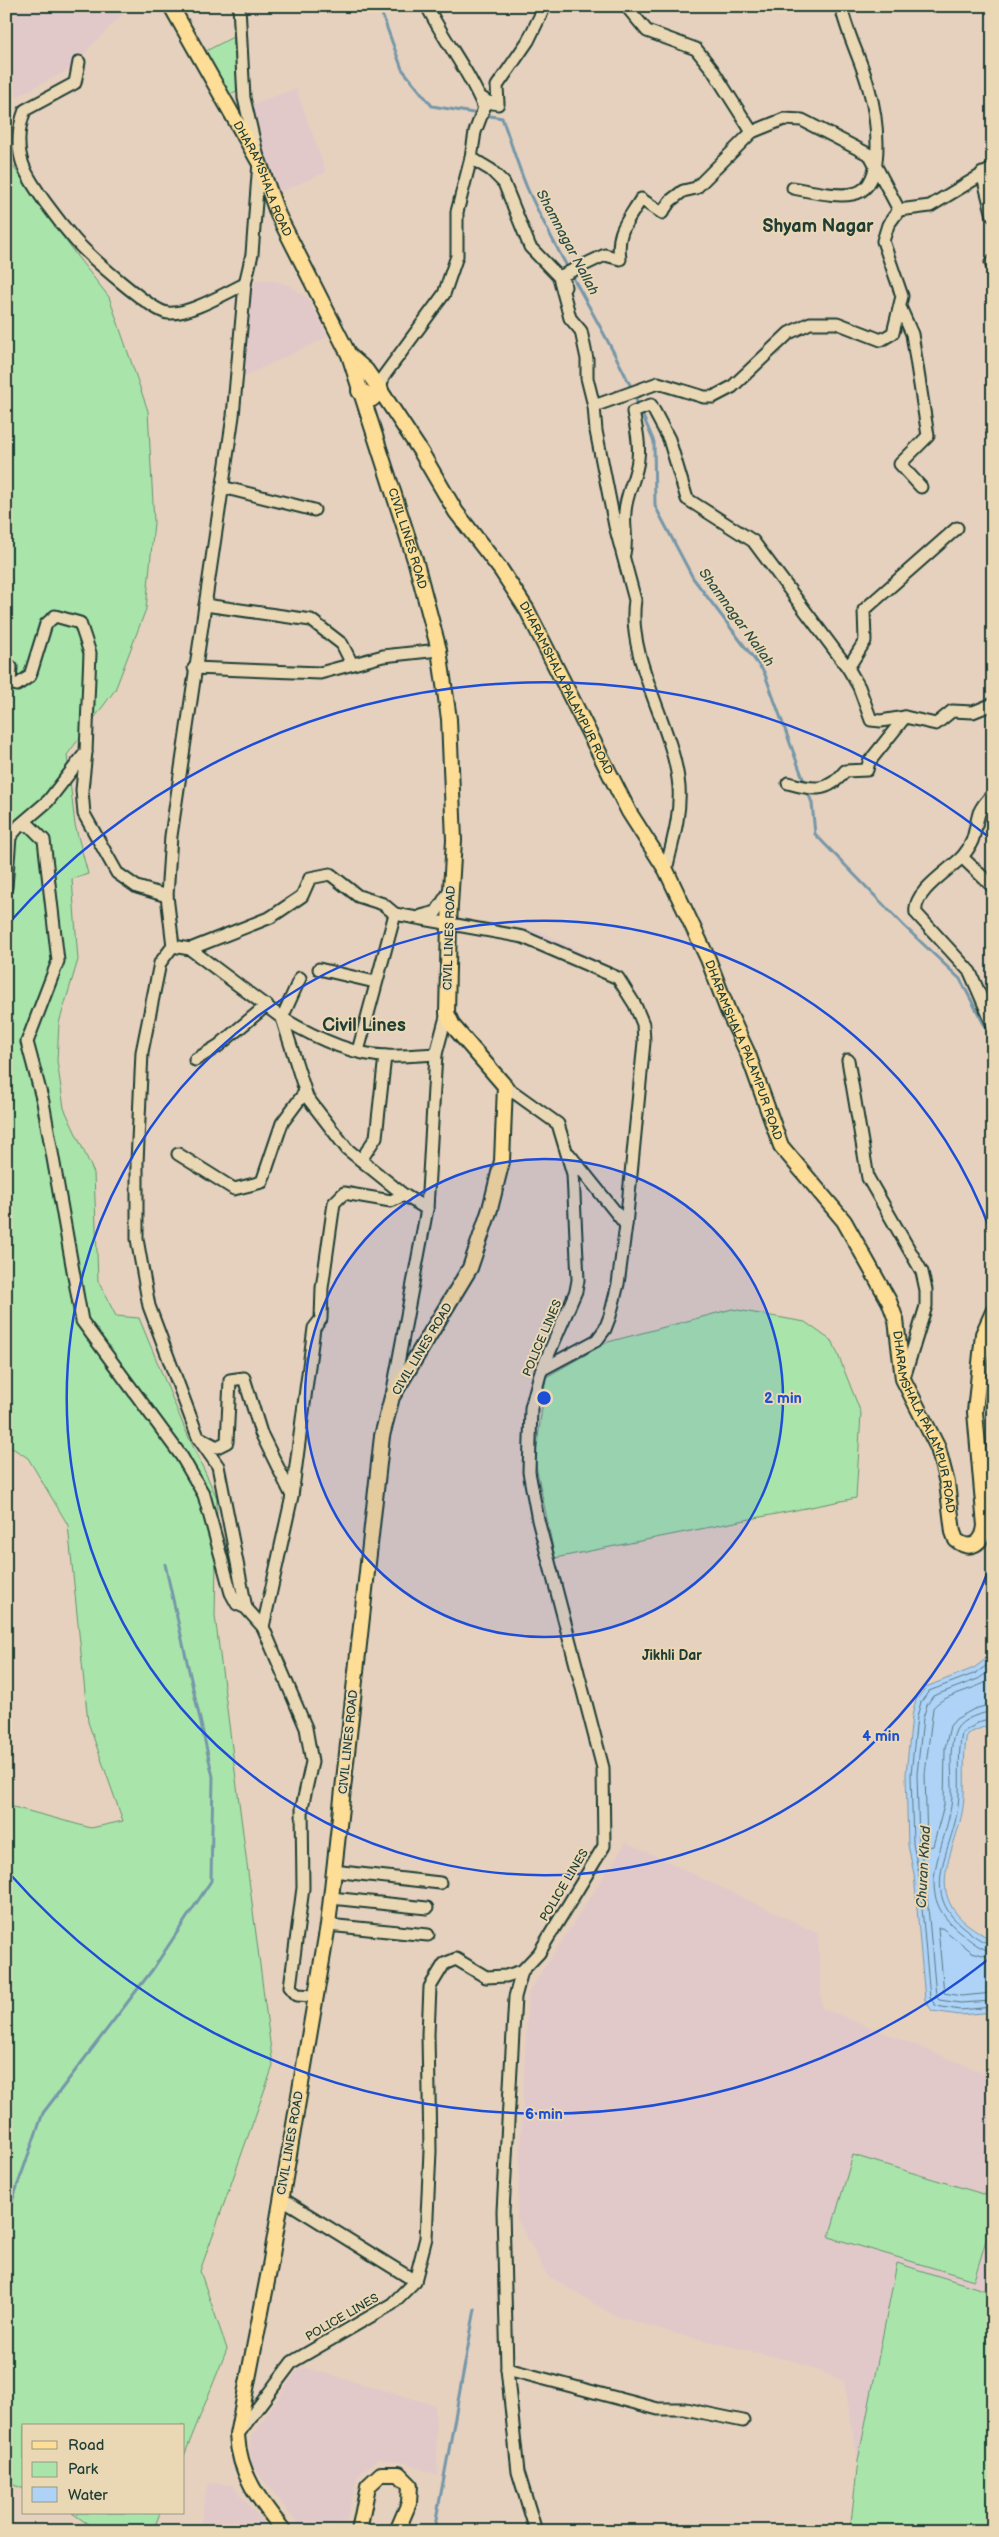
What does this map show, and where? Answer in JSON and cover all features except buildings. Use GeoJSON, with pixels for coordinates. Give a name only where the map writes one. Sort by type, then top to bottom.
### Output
{"type":"FeatureCollection","features":[{"type":"Feature","properties":{"kind":"highway"},"geometry":{"type":"LineString","coordinates":[[360,391],[372,398],[380,390]]}},
{"type":"Feature","properties":{"kind":"main road","name":"DHARAMSHALA ROAD"},"geometry":{"type":"LineString","coordinates":[[171,6],[259,162],[278,215],[349,355]]}},
{"type":"Feature","properties":{"kind":"main road","name":"DHARAMSHALA PALAMPUR ROAD"},"geometry":{"type":"LineString","coordinates":[[349,355],[366,370],[421,452],[456,512],[501,570],[528,610],[629,812],[666,870],[708,959],[728,1011],[748,1054],[781,1146],[844,1221],[889,1301],[896,1320],[903,1379],[936,1441],[947,1484],[954,1537],[962,1544],[976,1544],[983,1538],[985,1518],[975,1412],[983,1334],[993,1312]]}},
{"type":"Feature","properties":{"kind":"main road","name":"CIVIL LINES ROAD"},"geometry":{"type":"LineString","coordinates":[[349,355],[416,563],[438,650],[449,719],[454,840],[449,922],[447,1014]]}},
{"type":"Feature","properties":{"kind":"main road"},"geometry":{"type":"LineString","coordinates":[[447,1014],[453,1026],[504,1086]]}},
{"type":"Feature","properties":{"kind":"main road","name":"CIVIL LINES ROAD"},"geometry":{"type":"LineString","coordinates":[[284,2531],[255,2494],[238,2455],[237,2435],[281,2198],[328,1925],[382,1436],[392,1397],[470,1268],[490,1209],[502,1161],[504,1086]]}},
{"type":"Feature","properties":{"kind":"main road"},"geometry":{"type":"LineString","coordinates":[[359,2531],[368,2486],[381,2474],[400,2474],[410,2485],[409,2503],[397,2531]]}},
{"type":"Feature","properties":{"kind":"street"},"geometry":{"type":"LineString","coordinates":[[239,6],[244,98],[259,162],[252,254],[245,284],[233,416],[194,668],[171,836],[167,896],[173,946],[160,962],[142,1052],[137,1163],[137,1239],[149,1306],[198,1438],[218,1466],[246,1608]]}},
{"type":"Feature","properties":{"kind":"street"},"geometry":{"type":"LineString","coordinates":[[380,390],[383,377],[444,294],[457,256],[457,212],[478,123],[484,108],[479,96],[438,29],[428,6]]}},
{"type":"Feature","properties":{"kind":"street"},"geometry":{"type":"LineString","coordinates":[[479,96],[488,102],[498,104],[496,86],[528,41],[545,6]]}},
{"type":"Feature","properties":{"kind":"street"},"geometry":{"type":"LineString","coordinates":[[626,6],[647,31],[696,49],[712,69],[752,132]]}},
{"type":"Feature","properties":{"kind":"street"},"geometry":{"type":"LineString","coordinates":[[793,188],[849,195],[861,191],[871,179],[876,164],[877,137],[870,90],[841,6]]}},
{"type":"Feature","properties":{"kind":"street"},"geometry":{"type":"LineString","coordinates":[[79,62],[76,83],[25,110],[17,129],[23,165],[53,213],[77,242],[141,298],[165,313],[180,313],[245,284]]}},
{"type":"Feature","properties":{"kind":"street"},"geometry":{"type":"LineString","coordinates":[[228,108],[244,98]]}},
{"type":"Feature","properties":{"kind":"street"},"geometry":{"type":"LineString","coordinates":[[570,318],[568,272],[606,255],[620,259],[618,242],[622,228],[641,199],[662,213],[670,201],[683,191],[696,188],[752,132],[784,118],[802,120],[870,155],[899,210]]}},
{"type":"Feature","properties":{"kind":"street"},"geometry":{"type":"LineString","coordinates":[[471,158],[492,170],[504,183],[530,247],[559,277],[570,318],[581,331],[586,359],[586,378],[594,406],[596,431],[615,526],[635,600],[634,611],[641,660],[666,727],[679,787],[677,820],[666,870]]}},
{"type":"Feature","properties":{"kind":"street"},"geometry":{"type":"LineString","coordinates":[[594,406],[658,383],[704,397],[713,397],[732,387],[790,333],[810,323],[837,323],[881,340],[893,332],[901,309],[902,288],[884,241],[888,226],[899,210],[930,206],[993,168]]}},
{"type":"Feature","properties":{"kind":"street"},"geometry":{"type":"LineString","coordinates":[[982,173],[993,216]]}},
{"type":"Feature","properties":{"kind":"street"},"geometry":{"type":"LineString","coordinates":[[993,261],[991,263],[993,268]]}},
{"type":"Feature","properties":{"kind":"street"},"geometry":{"type":"LineString","coordinates":[[901,309],[912,334],[928,436],[900,464],[921,486]]}},
{"type":"Feature","properties":{"kind":"street"},"geometry":{"type":"LineString","coordinates":[[624,556],[628,539],[624,514],[628,491],[638,460],[637,431],[633,412],[651,405],[669,439],[687,498],[752,541],[848,668],[859,687],[871,720],[881,721],[906,717],[936,724],[952,711],[972,712],[993,704]]}},
{"type":"Feature","properties":{"kind":"street"},"geometry":{"type":"LineString","coordinates":[[222,487],[314,510]]}},
{"type":"Feature","properties":{"kind":"street"},"geometry":{"type":"LineString","coordinates":[[848,668],[865,641],[864,610],[957,528]]}},
{"type":"Feature","properties":{"kind":"street"},"geometry":{"type":"LineString","coordinates":[[205,605],[311,620],[342,644],[352,664]]}},
{"type":"Feature","properties":{"kind":"street"},"geometry":{"type":"LineString","coordinates":[[6,665],[11,667],[10,683],[17,686],[30,676],[46,624],[55,616],[80,623],[90,653],[86,752],[82,790],[84,814],[117,873],[137,887],[167,896]]}},
{"type":"Feature","properties":{"kind":"street"},"geometry":{"type":"LineString","coordinates":[[194,668],[320,672],[383,656],[438,650]]}},
{"type":"Feature","properties":{"kind":"street"},"geometry":{"type":"LineString","coordinates":[[788,783],[810,789],[836,783],[845,771],[867,770],[870,762],[906,717]]}},
{"type":"Feature","properties":{"kind":"street"},"geometry":{"type":"LineString","coordinates":[[6,887],[10,837],[20,825],[48,801],[86,752]]}},
{"type":"Feature","properties":{"kind":"street"},"geometry":{"type":"LineString","coordinates":[[993,794],[979,813],[976,835],[962,857],[919,896],[914,908],[916,914],[970,972],[993,1025]]}},
{"type":"Feature","properties":{"kind":"street"},"geometry":{"type":"LineString","coordinates":[[20,825],[30,826],[44,840],[58,962],[27,1042],[44,1102],[82,1321],[182,1457],[204,1495],[231,1593],[237,1604],[246,1608],[263,1626],[306,1728],[312,1762],[302,1807],[303,1888],[290,1987],[297,1996],[315,1996]]}},
{"type":"Feature","properties":{"kind":"street"},"geometry":{"type":"LineString","coordinates":[[962,857],[993,887]]}},
{"type":"Feature","properties":{"kind":"street"},"geometry":{"type":"LineString","coordinates":[[190,949],[271,918],[302,896],[310,878],[330,874],[358,896],[383,904],[395,914],[449,922],[523,937],[618,978],[635,1005],[643,1024],[644,1042],[626,1225],[618,1284],[605,1329],[597,1340],[543,1369]]}},
{"type":"Feature","properties":{"kind":"street"},"geometry":{"type":"LineString","coordinates":[[417,917],[436,912],[451,889]]}},
{"type":"Feature","properties":{"kind":"street"},"geometry":{"type":"LineString","coordinates":[[358,1051],[375,982],[395,914]]}},
{"type":"Feature","properties":{"kind":"street"},"geometry":{"type":"LineString","coordinates":[[173,946],[190,949],[282,1018],[306,1032],[358,1051],[386,1056],[436,1054]]}},
{"type":"Feature","properties":{"kind":"street"},"geometry":{"type":"LineString","coordinates":[[319,968],[375,982]]}},
{"type":"Feature","properties":{"kind":"street"},"geometry":{"type":"LineString","coordinates":[[300,978],[282,1018],[307,1097],[347,1149],[404,1195],[427,1209]]}},
{"type":"Feature","properties":{"kind":"street"},"geometry":{"type":"LineString","coordinates":[[195,1060],[218,1046],[266,1005]]}},
{"type":"Feature","properties":{"kind":"street"},"geometry":{"type":"LineString","coordinates":[[392,1397],[427,1209],[436,1054],[447,1014]]}},
{"type":"Feature","properties":{"kind":"street"},"geometry":{"type":"LineString","coordinates":[[361,1160],[376,1137],[386,1056]]}},
{"type":"Feature","properties":{"kind":"street"},"geometry":{"type":"LineString","coordinates":[[848,1060],[868,1178],[922,1272],[926,1290],[926,1306],[903,1379]]}},
{"type":"Feature","properties":{"kind":"street","name":"POLICE LINES"},"geometry":{"type":"LineString","coordinates":[[504,1086],[558,1124],[573,1174],[578,1280],[576,1291],[543,1369],[531,1408],[529,1472],[538,1520],[603,1768],[604,1846],[540,1953],[522,1971]]}},
{"type":"Feature","properties":{"kind":"street"},"geometry":{"type":"LineString","coordinates":[[178,1154],[234,1189],[262,1182],[282,1123],[305,1092]]}},
{"type":"Feature","properties":{"kind":"street"},"geometry":{"type":"LineString","coordinates":[[566,1150],[626,1225]]}},
{"type":"Feature","properties":{"kind":"street"},"geometry":{"type":"LineString","coordinates":[[263,1626],[292,1496],[314,1328],[321,1319],[322,1288],[334,1203],[344,1193],[392,1201],[404,1195]]}},
{"type":"Feature","properties":{"kind":"street"},"geometry":{"type":"LineString","coordinates":[[198,1438],[217,1447],[227,1442],[230,1380],[244,1378],[260,1433],[292,1496]]}},
{"type":"Feature","properties":{"kind":"street"},"geometry":{"type":"LineString","coordinates":[[333,1871],[440,1883]]}},
{"type":"Feature","properties":{"kind":"street"},"geometry":{"type":"LineString","coordinates":[[331,1898],[427,1908]]}},
{"type":"Feature","properties":{"kind":"street"},"geometry":{"type":"LineString","coordinates":[[328,1925],[428,1935]]}},
{"type":"Feature","properties":{"kind":"street"},"geometry":{"type":"LineString","coordinates":[[281,2198],[415,2281],[426,2238],[430,2151],[428,2034],[430,1987],[444,1964],[456,1960],[486,1977],[506,1976],[522,1971]]}},
{"type":"Feature","properties":{"kind":"street"},"geometry":{"type":"LineString","coordinates":[[522,1971],[515,1998],[504,2211],[507,2368],[518,2472],[536,2531]]}},
{"type":"Feature","properties":{"kind":"street","name":"POLICE LINES"},"geometry":{"type":"LineString","coordinates":[[237,2435],[292,2362],[392,2304],[415,2281]]}},
{"type":"Feature","properties":{"kind":"street"},"geometry":{"type":"LineString","coordinates":[[507,2368],[658,2410],[685,2408],[743,2421]]}},
{"type":"Feature","properties":{"kind":"shaded area"},"geometry":{"type":"Polygon","coordinates":[[[6,6],[123,6],[122,15],[68,70],[6,102],[6,6]]]}},
{"type":"Feature","properties":{"kind":"shaded area"},"geometry":{"type":"Polygon","coordinates":[[[296,88],[326,172],[276,194],[264,162],[251,105],[296,88]]]}},
{"type":"Feature","properties":{"kind":"shaded area"},"geometry":{"type":"Polygon","coordinates":[[[257,280],[270,280],[289,285],[309,299],[328,337],[245,376],[249,290],[257,280]]]}},
{"type":"Feature","properties":{"kind":"shaded area"},"geometry":{"type":"Polygon","coordinates":[[[529,930],[540,931],[615,969],[614,974],[528,935],[529,930]]]}},
{"type":"Feature","properties":{"kind":"shaded area"},"geometry":{"type":"Polygon","coordinates":[[[626,1842],[818,1933],[822,2008],[993,2076],[993,2293],[897,2263],[858,2461],[844,2381],[794,2361],[673,2333],[613,2315],[547,2275],[517,2219],[528,1993],[626,1842]]]}},
{"type":"Feature","properties":{"kind":"shaded area"},"geometry":{"type":"Polygon","coordinates":[[[300,2366],[435,2405],[438,2476],[406,2463],[378,2459],[358,2476],[346,2522],[301,2528],[251,2464],[250,2439],[300,2366]]]}},
{"type":"Feature","properties":{"kind":"shaded area"},"geometry":{"type":"Polygon","coordinates":[[[208,2483],[233,2485],[270,2531],[199,2531],[208,2483]]]}},
{"type":"Feature","properties":{"kind":"green space"},"geometry":{"type":"Polygon","coordinates":[[[233,37],[238,90],[229,95],[206,51],[233,37]]]}},
{"type":"Feature","properties":{"kind":"green space"},"geometry":{"type":"Polygon","coordinates":[[[6,138],[13,166],[76,255],[109,297],[148,411],[154,522],[146,609],[115,690],[67,755],[75,825],[88,874],[72,879],[78,960],[59,1023],[57,1061],[64,1108],[94,1173],[98,1281],[116,1316],[139,1318],[185,1429],[217,1498],[215,1616],[273,2066],[200,2271],[227,2349],[185,2454],[185,2424],[22,2424],[22,2488],[6,2482],[6,1805],[91,1828],[123,1821],[88,1722],[68,1525],[28,1458],[6,1444],[6,138]]]}},
{"type":"Feature","properties":{"kind":"green space"},"geometry":{"type":"Polygon","coordinates":[[[732,1309],[805,1322],[833,1342],[861,1413],[856,1498],[555,1558],[535,1461],[546,1377],[608,1342],[732,1309]]]}},
{"type":"Feature","properties":{"kind":"green space"},"geometry":{"type":"Polygon","coordinates":[[[853,2155],[993,2197],[993,2217],[974,2280],[829,2237],[853,2155]]]}},
{"type":"Feature","properties":{"kind":"green space"},"geometry":{"type":"Polygon","coordinates":[[[897,2263],[993,2293],[993,2531],[850,2531],[858,2461],[897,2263]]]}},
{"type":"Feature","properties":{"kind":"green space"},"geometry":{"type":"Polygon","coordinates":[[[73,2514],[160,2514],[153,2531],[98,2531],[73,2514]]]}},
{"type":"Feature","properties":{"kind":"water","name":"Churan Khad"},"geometry":{"type":"Polygon","coordinates":[[[990,1656],[993,1656],[993,1723],[967,1734],[963,1807],[950,1854],[945,1883],[947,1897],[954,1911],[967,1924],[993,1940],[993,2012],[960,2015],[932,2011],[925,2000],[914,1874],[908,1845],[906,1774],[912,1716],[916,1700],[926,1687],[974,1668],[990,1656]]]}},
{"type":"Feature","properties":{"kind":"waterway","name":"Shamnagar Nallah"},"geometry":{"type":"LineString","coordinates":[[379,6],[402,69],[432,106],[479,114]]}},
{"type":"Feature","properties":{"kind":"waterway","name":"Shamnagar Nallah"},"geometry":{"type":"LineString","coordinates":[[485,115],[502,118],[524,181],[540,215],[632,389]]}},
{"type":"Feature","properties":{"kind":"waterway","name":"Shamnagar Nallah"},"geometry":{"type":"LineString","coordinates":[[634,395],[654,442],[655,506],[693,578],[764,672],[805,784]]}},
{"type":"Feature","properties":{"kind":"waterway","name":"Shamnagar Nallah"},"geometry":{"type":"LineString","coordinates":[[807,790],[812,803],[815,834],[904,926],[960,979],[993,1041]]}},
{"type":"Feature","properties":{"kind":"waterway"},"geometry":{"type":"LineString","coordinates":[[6,2275],[10,2207],[43,2113],[153,1969],[211,1881],[213,1777],[165,1564]]}},
{"type":"Feature","properties":{"kind":"waterway"},"geometry":{"type":"LineString","coordinates":[[571,1623],[574,1634]]}},
{"type":"Feature","properties":{"kind":"waterway"},"geometry":{"type":"LineString","coordinates":[[434,2531],[475,2309]]}},
{"type":"Feature","properties":{"kind":"district","name":"Shyam Nagar"},"geometry":{"type":"Point","coordinates":[818,226]}},
{"type":"Feature","properties":{"kind":"district","name":"Civil Lines"},"geometry":{"type":"Point","coordinates":[364,1025]}},
{"type":"Feature","properties":{"kind":"district","name":"Jikhli Dar"},"geometry":{"type":"Point","coordinates":[672,1655]}}]}
